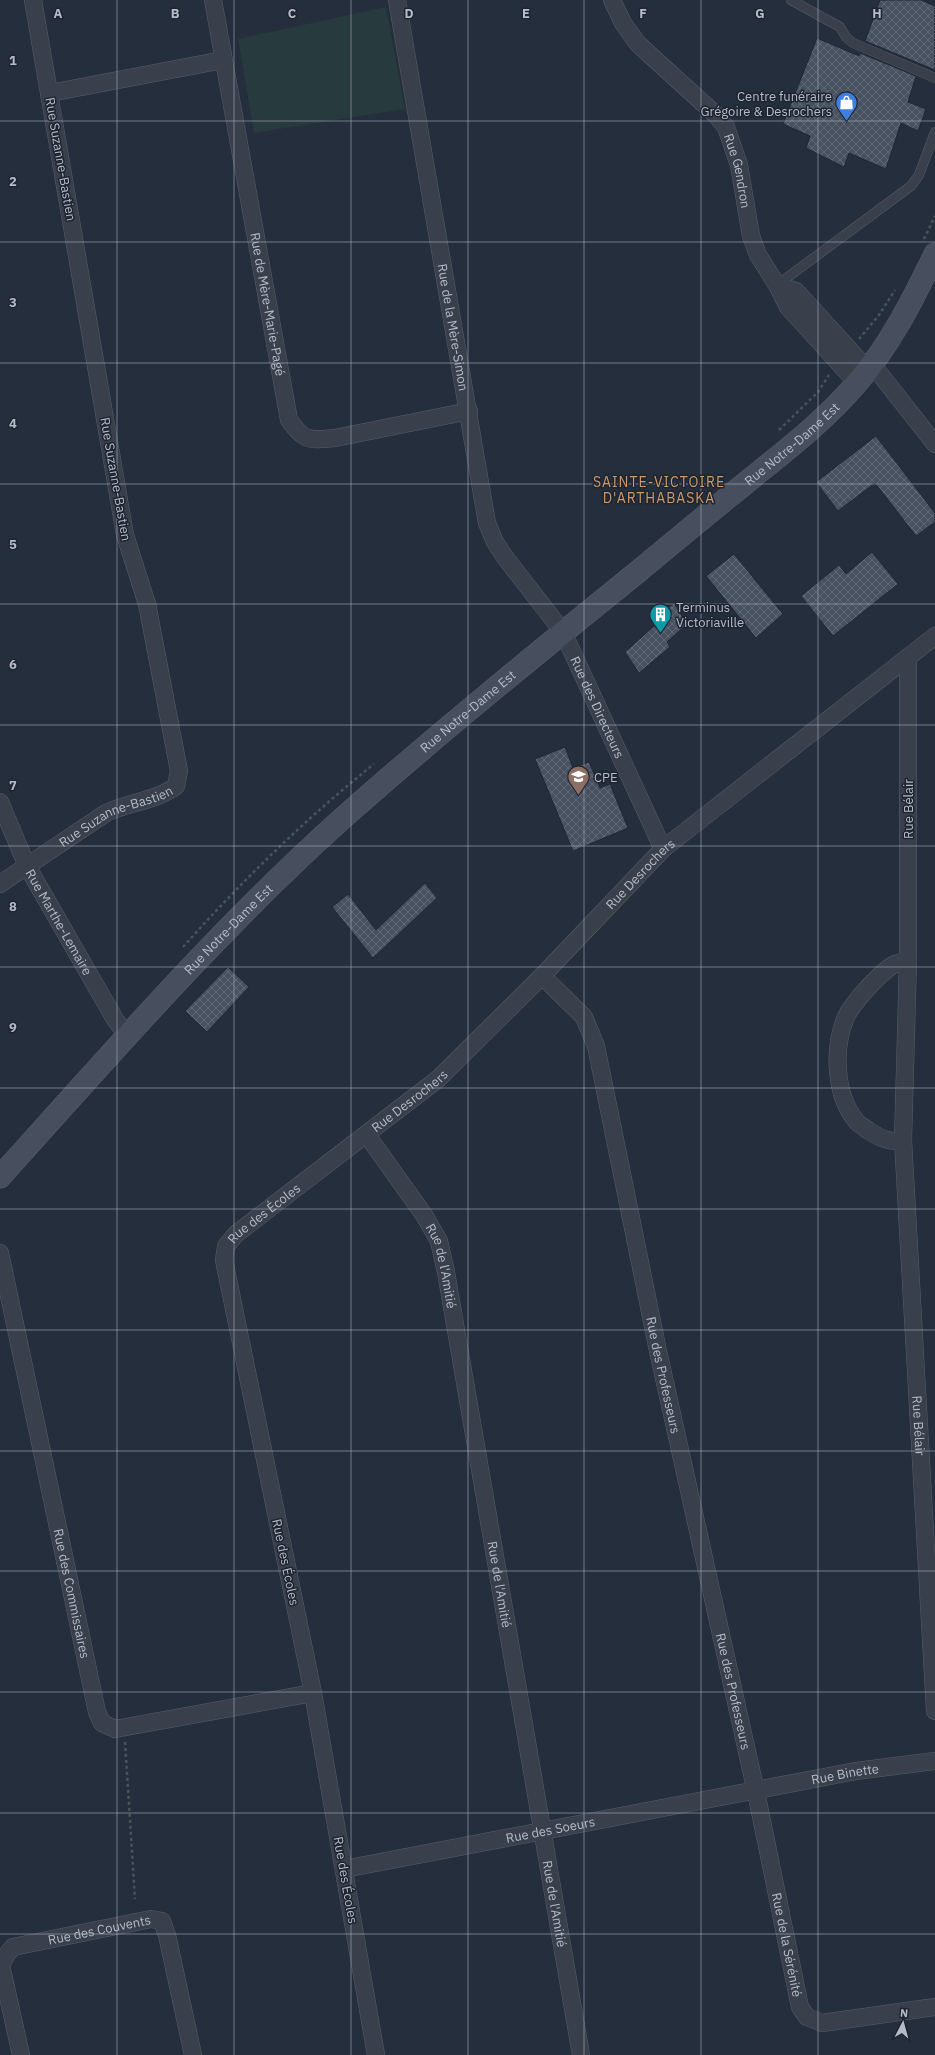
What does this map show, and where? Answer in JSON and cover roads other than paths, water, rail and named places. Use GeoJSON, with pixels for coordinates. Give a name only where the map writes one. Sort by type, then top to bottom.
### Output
{"type":"FeatureCollection","features":[{"type":"Feature","properties":{"kind":"street","name":"Rue Suzanne-Bastien"},"geometry":{"type":"LineString","coordinates":[[0,884],[106,813],[121,806],[166,793],[176,786],[179,771],[147,604],[142,584],[132,561],[125,535],[33,0]]}},
{"type":"Feature","properties":{"kind":"street","name":"Rue de Mère-Marie-Pagé"},"geometry":{"type":"LineString","coordinates":[[213,0],[289,420],[300,435],[314,440],[335,438],[469,411]]}},
{"type":"Feature","properties":{"kind":"street","name":"Rue de la Mère-Simon"},"geometry":{"type":"LineString","coordinates":[[397,0],[469,411],[487,523],[494,542],[563,632]]}},
{"type":"Feature","properties":{"kind":"street","name":"Rue Gendron"},"geometry":{"type":"LineString","coordinates":[[612,0],[623,23],[638,44],[715,114],[726,127],[739,165],[751,236],[758,255],[777,285],[788,307],[866,373]]}},
{"type":"Feature","properties":{"kind":"street"},"geometry":{"type":"LineString","coordinates":[[50,93],[223,60]]}},
{"type":"Feature","properties":{"kind":"street","name":"Rue Notre-Dame Est"},"geometry":{"type":"LineString","coordinates":[[0,1177],[209,948],[299,859],[396,772],[563,632],[785,451],[866,373],[916,294],[935,254]]}},
{"type":"Feature","properties":{"kind":"street"},"geometry":{"type":"LineString","coordinates":[[866,373],[935,444]]}},
{"type":"Feature","properties":{"kind":"street","name":"Rue des Directeurs"},"geometry":{"type":"LineString","coordinates":[[563,632],[663,849]]}},
{"type":"Feature","properties":{"kind":"street","name":"Rue Desrochers"},"geometry":{"type":"LineString","coordinates":[[367,1136],[438,1079],[542,976],[663,849],[935,636]]}},
{"type":"Feature","properties":{"kind":"street","name":"Rue Bélair"},"geometry":{"type":"LineString","coordinates":[[908,657],[908,961],[903,1140],[935,1711]]}},
{"type":"Feature","properties":{"kind":"street","name":"Rue Marthe-Lemaire"},"geometry":{"type":"LineString","coordinates":[[0,802],[27,866],[116,1021],[128,1036]]}},
{"type":"Feature","properties":{"kind":"street"},"geometry":{"type":"LineString","coordinates":[[903,1140],[894,1142],[878,1137],[857,1122],[848,1108],[841,1087],[838,1062],[840,1038],[847,1016],[871,985],[894,965],[908,961]]}},
{"type":"Feature","properties":{"kind":"street","name":"Rue des Professeurs"},"geometry":{"type":"LineString","coordinates":[[542,976],[584,1017],[596,1046],[658,1351],[756,1792]]}},
{"type":"Feature","properties":{"kind":"street","name":"Rue des Écoles"},"geometry":{"type":"LineString","coordinates":[[367,1136],[236,1234],[226,1246],[224,1260],[313,1693],[376,2055]]}},
{"type":"Feature","properties":{"kind":"street","name":"Rue de l'Amitié"},"geometry":{"type":"LineString","coordinates":[[367,1136],[424,1216],[439,1241],[446,1272],[581,2055]]}},
{"type":"Feature","properties":{"kind":"street","name":"Rue des Commissaires"},"geometry":{"type":"LineString","coordinates":[[0,1253],[97,1712],[102,1723],[115,1729],[313,1693]]}},
{"type":"Feature","properties":{"kind":"street","name":"Rue Binette"},"geometry":{"type":"LineString","coordinates":[[756,1792],[856,1771],[935,1761]]}},
{"type":"Feature","properties":{"kind":"street","name":"Rue des Soeurs"},"geometry":{"type":"LineString","coordinates":[[344,1869],[756,1792]]}},
{"type":"Feature","properties":{"kind":"street","name":"Rue de la Sérénité"},"geometry":{"type":"LineString","coordinates":[[756,1792],[800,2006],[807,2017],[822,2022],[935,2007]]}},
{"type":"Feature","properties":{"kind":"street","name":"Rue des Couvents"},"geometry":{"type":"LineString","coordinates":[[21,2055],[1,1965],[13,1946],[151,1918],[162,1921],[167,1935],[193,2055]]}},
{"type":"Feature","properties":{"kind":"lane"},"geometry":{"type":"LineString","coordinates":[[791,0],[840,27],[846,37],[853,43],[935,78]]}},
{"type":"Feature","properties":{"kind":"lane"},"geometry":{"type":"LineString","coordinates":[[777,285],[911,186],[919,175],[935,132]]}},
{"type":"Feature","properties":{"kind":"place","name":"Centre funéraire Grégoire & Desrochers"},"geometry":{"type":"Point","coordinates":[847,122]}},
{"type":"Feature","properties":{"kind":"place","name":"Terminus Victoriaville"},"geometry":{"type":"Point","coordinates":[661,634]}},
{"type":"Feature","properties":{"kind":"place","name":"CPE"},"geometry":{"type":"Point","coordinates":[579,796]}},
{"type":"Feature","properties":{"kind":"district","name":"SAINTE-VICTOIRE D'ARTHABASKA"},"geometry":{"type":"Point","coordinates":[659,490]}}]}
